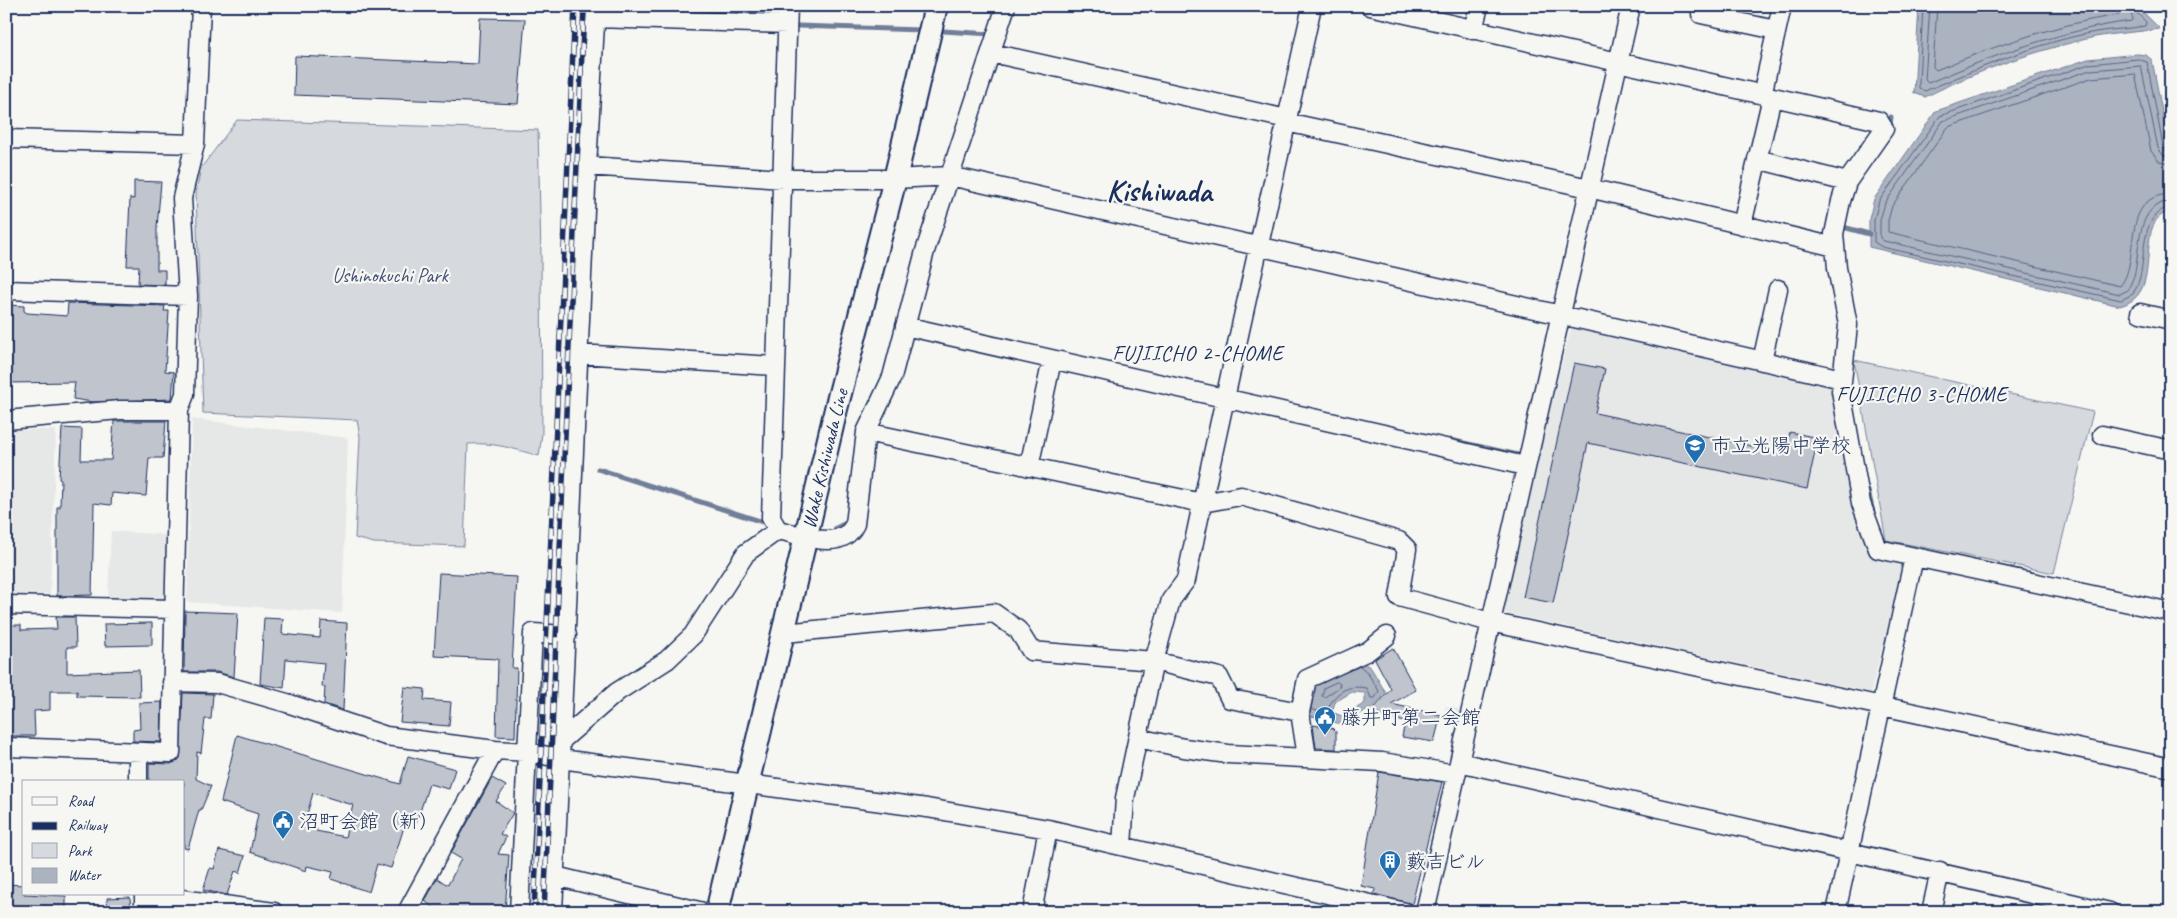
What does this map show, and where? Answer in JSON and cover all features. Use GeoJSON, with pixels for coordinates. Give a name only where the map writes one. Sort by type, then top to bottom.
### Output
{"type":"FeatureCollection","features":[{"type":"Feature","properties":{"kind":"main road","name":"Wake Kishiwada Line"},"geometry":{"type":"LineString","coordinates":[[717,912],[836,409],[895,179],[936,6]]}},
{"type":"Feature","properties":{"kind":"street"},"geometry":{"type":"LineString","coordinates":[[6,747],[171,754],[179,410],[186,394],[188,296],[182,198],[195,144],[201,6]]}},
{"type":"Feature","properties":{"kind":"street"},"geometry":{"type":"LineString","coordinates":[[788,6],[784,179],[775,366],[771,518],[778,530],[834,541],[851,532],[855,524],[861,487],[862,456],[866,432],[892,377],[925,251],[1006,6]]}},
{"type":"Feature","properties":{"kind":"street"},"geometry":{"type":"LineString","coordinates":[[1122,846],[1125,798],[1154,661],[1171,600],[1186,580],[1223,399],[1260,246],[1312,6]]}},
{"type":"Feature","properties":{"kind":"street"},"geometry":{"type":"LineString","coordinates":[[1370,6],[1879,121],[1884,129],[1847,182],[1840,201],[1834,234],[1837,268],[1848,325],[1841,391],[1861,503],[1878,549],[2171,612]]}},
{"type":"Feature","properties":{"kind":"street"},"geometry":{"type":"LineString","coordinates":[[1473,30],[1479,6]]}},
{"type":"Feature","properties":{"kind":"street"},"geometry":{"type":"LineString","coordinates":[[1426,912],[1559,314],[1619,63],[1630,6]]}},
{"type":"Feature","properties":{"kind":"street"},"geometry":{"type":"LineString","coordinates":[[1742,225],[1757,159],[1776,30],[1782,6]]}},
{"type":"Feature","properties":{"kind":"street"},"geometry":{"type":"LineString","coordinates":[[554,912],[587,166],[596,12],[692,14],[787,24]]}},
{"type":"Feature","properties":{"kind":"street"},"geometry":{"type":"LineString","coordinates":[[1701,14],[1776,30]]}},
{"type":"Feature","properties":{"kind":"street"},"geometry":{"type":"LineString","coordinates":[[992,53],[1589,188],[1835,247]]}},
{"type":"Feature","properties":{"kind":"street"},"geometry":{"type":"LineString","coordinates":[[6,138],[195,144]]}},
{"type":"Feature","properties":{"kind":"street"},"geometry":{"type":"LineString","coordinates":[[1757,159],[1847,182]]}},
{"type":"Feature","properties":{"kind":"street"},"geometry":{"type":"LineString","coordinates":[[587,166],[784,179],[895,179],[950,176],[1842,379]]}},
{"type":"Feature","properties":{"kind":"street"},"geometry":{"type":"LineString","coordinates":[[1762,361],[1778,289]]}},
{"type":"Feature","properties":{"kind":"street"},"geometry":{"type":"LineString","coordinates":[[6,290],[188,296]]}},
{"type":"Feature","properties":{"kind":"street"},"geometry":{"type":"LineString","coordinates":[[2140,313],[2171,320]]}},
{"type":"Feature","properties":{"kind":"street"},"geometry":{"type":"LineString","coordinates":[[905,326],[1525,466]]}},
{"type":"Feature","properties":{"kind":"street"},"geometry":{"type":"LineString","coordinates":[[580,354],[775,366]]}},
{"type":"Feature","properties":{"kind":"street"},"geometry":{"type":"LineString","coordinates":[[1029,467],[1052,360]]}},
{"type":"Feature","properties":{"kind":"street"},"geometry":{"type":"LineString","coordinates":[[6,420],[120,410],[179,410]]}},
{"type":"Feature","properties":{"kind":"street"},"geometry":{"type":"LineString","coordinates":[[866,432],[1202,504],[1242,496],[1399,541],[1407,550],[1399,597],[1490,622],[2171,768]]}},
{"type":"Feature","properties":{"kind":"street"},"geometry":{"type":"LineString","coordinates":[[2102,435],[2171,450]]}},
{"type":"Feature","properties":{"kind":"street"},"geometry":{"type":"LineString","coordinates":[[562,740],[617,692],[667,660],[693,635],[746,553],[778,530]]}},
{"type":"Feature","properties":{"kind":"street"},"geometry":{"type":"LineString","coordinates":[[1836,912],[1914,557]]}},
{"type":"Feature","properties":{"kind":"street"},"geometry":{"type":"LineString","coordinates":[[6,605],[174,609]]}},
{"type":"Feature","properties":{"kind":"street"},"geometry":{"type":"LineString","coordinates":[[784,633],[994,613],[1018,630],[1030,651],[1154,661],[1219,677],[1230,699],[1300,712]]}},
{"type":"Feature","properties":{"kind":"street"},"geometry":{"type":"LineString","coordinates":[[518,912],[533,633],[567,635]]}},
{"type":"Feature","properties":{"kind":"street"},"geometry":{"type":"LineString","coordinates":[[1307,757],[1300,712],[1307,678],[1368,651],[1387,636]]}},
{"type":"Feature","properties":{"kind":"street"},"geometry":{"type":"LineString","coordinates":[[172,682],[217,683],[287,703],[386,736],[495,750],[528,752],[561,759],[927,808],[1048,830],[1405,912]]}},
{"type":"Feature","properties":{"kind":"street"},"geometry":{"type":"LineString","coordinates":[[1138,738],[1184,748],[1228,754],[1307,757],[1458,768],[1940,871],[2110,912]]}},
{"type":"Feature","properties":{"kind":"street"},"geometry":{"type":"LineString","coordinates":[[407,912],[495,750]]}},
{"type":"Feature","properties":{"kind":"street"},"geometry":{"type":"LineString","coordinates":[[138,754],[138,780]]}},
{"type":"Feature","properties":{"kind":"street"},"geometry":{"type":"LineString","coordinates":[[1032,912],[1048,830]]}},
{"type":"Feature","properties":{"kind":"street"},"geometry":{"type":"LineString","coordinates":[[1930,912],[1940,871]]}},
{"type":"Feature","properties":{"kind":"street"},"geometry":{"type":"LineString","coordinates":[[555,876],[703,912]]}},
{"type":"Feature","properties":{"kind":"street"},"geometry":{"type":"LineString","coordinates":[[144,912],[145,896]]}},
{"type":"Feature","properties":{"kind":"street"},"geometry":{"type":"LineString","coordinates":[[159,896],[274,912]]}},
{"type":"Feature","properties":{"kind":"shaded area"},"geometry":{"type":"Polygon","coordinates":[[[1571,327],[1832,385],[1872,556],[1900,565],[1901,572],[1871,692],[1499,612],[1571,327]]]}},
{"type":"Feature","properties":{"kind":"shaded area"},"geometry":{"type":"Polygon","coordinates":[[[192,419],[348,438],[342,613],[187,602],[192,419]]]}},
{"type":"Feature","properties":{"kind":"shaded area"},"geometry":{"type":"Polygon","coordinates":[[[9,430],[56,430],[50,594],[6,595],[9,430]]]}},
{"type":"Feature","properties":{"kind":"shaded area"},"geometry":{"type":"Polygon","coordinates":[[[111,531],[168,535],[165,599],[108,597],[111,531]]]}},
{"type":"Feature","properties":{"kind":"shaded area"},"geometry":{"type":"Polygon","coordinates":[[[1446,706],[1462,710],[1459,722],[1443,718],[1446,706]]]}},
{"type":"Feature","properties":{"kind":"green space","name":"Ushinokuchi Park"},"geometry":{"type":"Polygon","coordinates":[[[237,120],[538,130],[542,433],[539,456],[495,445],[468,444],[464,546],[374,543],[355,538],[360,437],[357,420],[203,413],[196,193],[201,168],[237,120]]]}},
{"type":"Feature","properties":{"kind":"green space"},"geometry":{"type":"Polygon","coordinates":[[[1854,360],[2093,412],[2054,573],[1886,540],[1854,360]]]}},
{"type":"Feature","properties":{"kind":"water"},"geometry":{"type":"Polygon","coordinates":[[[1919,6],[2137,6],[2160,29],[2111,34],[2051,48],[1966,78],[1925,97],[1914,93],[1919,6]]]}},
{"type":"Feature","properties":{"kind":"water"},"geometry":{"type":"Polygon","coordinates":[[[2138,54],[2146,55],[2152,60],[2171,157],[2171,212],[2160,216],[2153,225],[2145,278],[2141,290],[2133,300],[2120,306],[1869,247],[1869,219],[1874,199],[1936,111],[2088,59],[2138,54]]]}},
{"type":"Feature","properties":{"kind":"water"},"geometry":{"type":"Polygon","coordinates":[[[1360,660],[1371,668],[1386,693],[1372,708],[1360,714],[1357,708],[1365,703],[1365,693],[1352,692],[1335,702],[1332,712],[1342,716],[1347,714],[1350,720],[1341,724],[1304,714],[1314,680],[1360,660]]]}},
{"type":"Feature","properties":{"kind":"building"},"geometry":{"type":"Polygon","coordinates":[[[480,18],[525,19],[518,104],[294,95],[295,56],[478,64],[480,18]]]}},
{"type":"Feature","properties":{"kind":"building"},"geometry":{"type":"Polygon","coordinates":[[[134,181],[161,182],[157,227],[157,270],[165,270],[165,285],[138,284],[139,266],[127,266],[130,198],[134,199],[134,181]]]}},
{"type":"Feature","properties":{"kind":"building"},"geometry":{"type":"Polygon","coordinates":[[[68,303],[165,306],[164,311],[169,311],[165,371],[174,372],[172,399],[93,402],[73,399],[75,382],[6,383],[7,305],[24,306],[24,311],[27,313],[67,316],[68,303]]]}},
{"type":"Feature","properties":{"kind":"building"},"geometry":{"type":"Polygon","coordinates":[[[1574,363],[1605,369],[1595,413],[1785,453],[1790,432],[1818,438],[1807,489],[1588,443],[1553,603],[1523,597],[1574,363]]]}},
{"type":"Feature","properties":{"kind":"building"},"geometry":{"type":"Polygon","coordinates":[[[114,421],[166,421],[163,458],[149,458],[146,496],[112,493],[111,505],[94,503],[92,595],[57,596],[57,507],[60,507],[61,480],[59,479],[62,428],[82,429],[81,460],[111,460],[114,421]]]}},
{"type":"Feature","properties":{"kind":"building"},"geometry":{"type":"Polygon","coordinates":[[[439,573],[517,577],[512,668],[517,668],[515,737],[496,736],[498,659],[434,656],[439,573]]]}},
{"type":"Feature","properties":{"kind":"building"},"geometry":{"type":"Polygon","coordinates":[[[185,611],[238,613],[234,677],[217,672],[184,672],[185,611]]]}},
{"type":"Feature","properties":{"kind":"building"},"geometry":{"type":"Polygon","coordinates":[[[56,617],[75,617],[76,647],[67,647],[67,673],[139,670],[140,697],[77,696],[77,691],[50,691],[50,710],[34,711],[35,736],[6,736],[8,625],[21,625],[21,630],[57,629],[56,617]]]}},
{"type":"Feature","properties":{"kind":"building"},"geometry":{"type":"Polygon","coordinates":[[[264,618],[283,619],[282,634],[320,638],[321,621],[347,623],[343,710],[324,704],[325,687],[322,687],[324,663],[286,659],[284,688],[260,684],[264,618]]]}},
{"type":"Feature","properties":{"kind":"building"},"geometry":{"type":"Polygon","coordinates":[[[152,623],[152,645],[105,646],[104,624],[152,623]]]}},
{"type":"Feature","properties":{"kind":"building"},"geometry":{"type":"Polygon","coordinates":[[[1393,648],[1416,690],[1391,704],[1441,715],[1434,742],[1402,737],[1405,722],[1381,716],[1376,712],[1370,713],[1391,689],[1375,659],[1393,648]]]}},
{"type":"Feature","properties":{"kind":"building"},"geometry":{"type":"Polygon","coordinates":[[[404,687],[425,689],[424,700],[451,702],[449,726],[400,722],[404,687]]]}},
{"type":"Feature","properties":{"kind":"building"},"geometry":{"type":"Polygon","coordinates":[[[183,693],[213,694],[211,719],[205,719],[201,753],[197,752],[196,779],[211,786],[201,810],[199,810],[188,849],[185,848],[185,780],[149,780],[149,763],[171,764],[180,758],[183,693]]]}},
{"type":"Feature","properties":{"kind":"building"},"geometry":{"type":"Polygon","coordinates":[[[162,702],[161,742],[133,741],[133,730],[140,729],[139,703],[162,702]]]}},
{"type":"Feature","properties":{"kind":"building","name":"藤井町第二会館"},"geometry":{"type":"Polygon","coordinates":[[[1313,725],[1332,728],[1336,732],[1336,749],[1316,748],[1313,725]]]}},
{"type":"Feature","properties":{"kind":"building"},"geometry":{"type":"Polygon","coordinates":[[[237,735],[400,784],[408,756],[455,769],[449,789],[429,784],[416,824],[406,821],[391,868],[377,864],[369,892],[331,879],[333,872],[307,866],[306,871],[250,852],[258,814],[221,802],[237,735]],[[313,793],[304,825],[317,829],[316,831],[345,837],[353,805],[313,793]]]}},
{"type":"Feature","properties":{"kind":"building"},"geometry":{"type":"Polygon","coordinates":[[[1379,772],[1442,782],[1412,904],[1374,894],[1375,889],[1361,886],[1379,772]]]}},
{"type":"Feature","properties":{"kind":"building"},"geometry":{"type":"Polygon","coordinates":[[[492,778],[506,786],[496,801],[513,813],[500,834],[506,837],[498,854],[509,855],[505,912],[439,912],[425,901],[437,878],[446,884],[449,883],[461,859],[451,853],[492,778]]]}},
{"type":"Feature","properties":{"kind":"building"},"geometry":{"type":"Polygon","coordinates":[[[219,850],[245,856],[240,873],[235,871],[227,895],[203,890],[210,868],[214,869],[219,850]]]}},
{"type":"Feature","properties":{"kind":"building"},"geometry":{"type":"Polygon","coordinates":[[[6,884],[22,885],[22,896],[66,896],[66,912],[6,912],[6,884]]]}},
{"type":"Feature","properties":{"kind":"building"},"geometry":{"type":"Polygon","coordinates":[[[130,897],[131,912],[108,912],[107,898],[130,897]]]}},
{"type":"Feature","properties":{"kind":"waterway"},"geometry":{"type":"LineString","coordinates":[[798,26],[921,30]]}},
{"type":"Feature","properties":{"kind":"waterway"},"geometry":{"type":"LineString","coordinates":[[943,31],[991,34]]}},
{"type":"Feature","properties":{"kind":"waterway"},"geometry":{"type":"LineString","coordinates":[[1889,131],[1891,117]]}},
{"type":"Feature","properties":{"kind":"waterway"},"geometry":{"type":"LineString","coordinates":[[1843,227],[1869,234]]}},
{"type":"Feature","properties":{"kind":"waterway"},"geometry":{"type":"LineString","coordinates":[[1450,440],[1518,455]]}},
{"type":"Feature","properties":{"kind":"waterway"},"geometry":{"type":"LineString","coordinates":[[598,469],[766,523]]}},
{"type":"Feature","properties":{"kind":"waterway"},"geometry":{"type":"LineString","coordinates":[[1868,491],[1873,512]]}},
{"type":"Feature","properties":{"kind":"waterway"},"geometry":{"type":"LineString","coordinates":[[836,528],[848,522],[849,518]]}},
{"type":"Feature","properties":{"kind":"railway"},"geometry":{"type":"LineString","coordinates":[[534,912],[575,6]]}},
{"type":"Feature","properties":{"kind":"railway"},"geometry":{"type":"LineString","coordinates":[[544,912],[584,6]]}},
{"type":"Feature","properties":{"kind":"place","name":"市立光陽中学校"},"geometry":{"type":"Point","coordinates":[1695,464]}},
{"type":"Feature","properties":{"kind":"place","name":"藤井町第二会館"},"geometry":{"type":"Point","coordinates":[1325,736]}},
{"type":"Feature","properties":{"kind":"place","name":"沼町会館（新）"},"geometry":{"type":"Point","coordinates":[283,840]}},
{"type":"Feature","properties":{"kind":"place","name":"藪吉ビル"},"geometry":{"type":"Point","coordinates":[1390,880]}},
{"type":"Feature","properties":{"kind":"district","name":"Kishiwada"},"geometry":{"type":"Point","coordinates":[1159,191]}},
{"type":"Feature","properties":{"kind":"district","name":"FUJIICHO 2-CHOME"},"geometry":{"type":"Point","coordinates":[1198,353]}},
{"type":"Feature","properties":{"kind":"district","name":"FUJIICHO 3-CHOME"},"geometry":{"type":"Point","coordinates":[1922,394]}}]}
